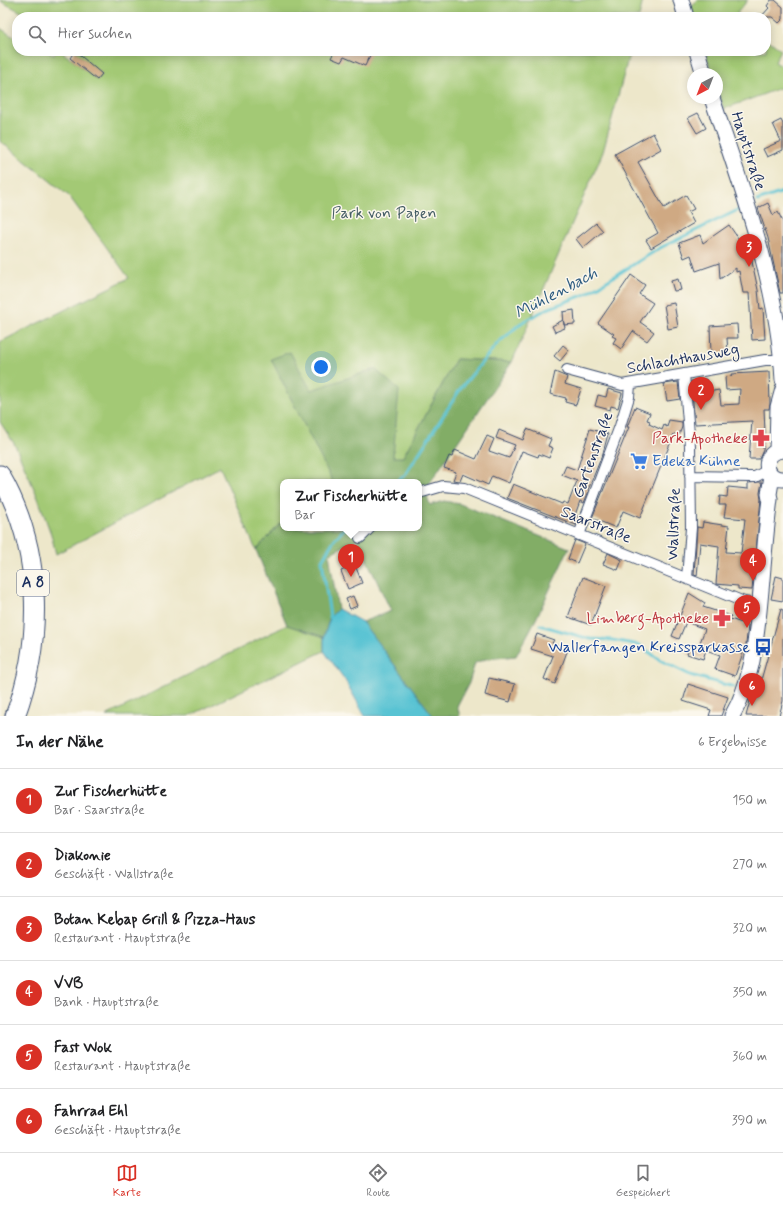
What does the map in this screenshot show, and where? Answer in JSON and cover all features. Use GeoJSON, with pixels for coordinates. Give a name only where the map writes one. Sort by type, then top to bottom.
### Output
{"type":"FeatureCollection","features":[{"type":"Feature","properties":{"kind":"highway","name":"A 8"},"geometry":{"type":"LineString","coordinates":[[0,474],[18,515],[30,557],[35,596],[31,662],[23,696],[15,716]]}},
{"type":"Feature","properties":{"kind":"highway"},"geometry":{"type":"LineString","coordinates":[[0,498],[8,518],[20,559],[25,597],[24,629],[20,660],[11,693],[1,716]]}},
{"type":"Feature","properties":{"kind":"main road"},"geometry":{"type":"LineString","coordinates":[[680,0],[684,12]]}},
{"type":"Feature","properties":{"kind":"main road"},"geometry":{"type":"LineString","coordinates":[[699,56],[702,68]]}},
{"type":"Feature","properties":{"kind":"main road","name":"Hauptstraße"},"geometry":{"type":"LineString","coordinates":[[714,104],[778,304],[783,380]]}},
{"type":"Feature","properties":{"kind":"main road"},"geometry":{"type":"LineString","coordinates":[[732,716],[744,692],[750,675],[755,646],[770,498],[769,494],[776,476],[768,460],[771,454],[780,450],[778,407],[783,389]]}},
{"type":"Feature","properties":{"kind":"street","name":"Schlachthausweg"},"geometry":{"type":"LineString","coordinates":[[567,370],[615,384],[630,384],[765,360],[782,360]]}},
{"type":"Feature","properties":{"kind":"street","name":"Wallstraße"},"geometry":{"type":"LineString","coordinates":[[684,374],[689,425],[691,503],[691,528],[687,578]]}},
{"type":"Feature","properties":{"kind":"street","name":"Gartenstraße"},"geometry":{"type":"LineString","coordinates":[[580,535],[620,426],[629,397],[630,384]]}},
{"type":"Feature","properties":{"kind":"street"},"geometry":{"type":"LineString","coordinates":[[690,476],[749,478],[776,476]]}},
{"type":"Feature","properties":{"kind":"street","name":"Saarstraße"},"geometry":{"type":"LineString","coordinates":[[422,492],[443,486],[464,488],[744,602],[760,605]]}},
{"type":"Feature","properties":{"kind":"street"},"geometry":{"type":"LineString","coordinates":[[360,538],[367,531]]}},
{"type":"Feature","properties":{"kind":"green space"},"geometry":{"type":"Polygon","coordinates":[[[643,0],[640,12],[21,12],[0,1],[643,0]]]}},
{"type":"Feature","properties":{"kind":"green space"},"geometry":{"type":"Polygon","coordinates":[[[698,0],[748,0],[738,12],[693,12],[691,6],[698,0]]]}},
{"type":"Feature","properties":{"kind":"green space","name":"Park von Papen"},"geometry":{"type":"Polygon","coordinates":[[[0,28],[12,36],[12,56],[67,56],[97,80],[102,74],[81,56],[629,56],[603,152],[512,362],[456,359],[403,457],[385,479],[280,479],[280,524],[256,550],[220,467],[56,554],[51,534],[38,498],[15,445],[0,422],[0,342],[129,278],[69,196],[0,141],[0,28]]]}},
{"type":"Feature","properties":{"kind":"green space"},"geometry":{"type":"Polygon","coordinates":[[[771,42],[781,50],[775,62],[783,67],[783,87],[724,109],[722,104],[723,68],[710,68],[707,56],[771,56],[771,42]]]}},
{"type":"Feature","properties":{"kind":"green space"},"geometry":{"type":"Polygon","coordinates":[[[290,352],[311,390],[375,369],[399,390],[393,457],[403,457],[456,359],[512,362],[425,490],[430,505],[444,501],[460,504],[569,548],[536,619],[516,656],[486,659],[475,663],[469,683],[457,706],[460,716],[433,716],[362,622],[391,611],[357,539],[329,554],[338,609],[330,617],[324,637],[287,625],[256,550],[280,524],[280,531],[422,531],[422,479],[331,479],[271,359],[290,352]]]}},
{"type":"Feature","properties":{"kind":"green space"},"geometry":{"type":"Polygon","coordinates":[[[287,625],[324,637],[324,651],[189,716],[106,716],[287,625]]]}},
{"type":"Feature","properties":{"kind":"water"},"geometry":{"type":"Polygon","coordinates":[[[338,609],[362,622],[433,716],[365,716],[345,680],[324,651],[324,637],[330,617],[338,609]]]}},
{"type":"Feature","properties":{"kind":"building"},"geometry":{"type":"Polygon","coordinates":[[[771,0],[775,0],[783,7],[783,19],[779,23],[771,17],[771,12],[765,12],[769,8],[767,6],[771,0]]]}},
{"type":"Feature","properties":{"kind":"building"},"geometry":{"type":"Polygon","coordinates":[[[71,56],[81,56],[102,74],[97,80],[70,58],[71,56]]]}},
{"type":"Feature","properties":{"kind":"building"},"geometry":{"type":"Polygon","coordinates":[[[332,56],[370,56],[365,66],[344,57],[341,62],[331,58],[332,56]]]}},
{"type":"Feature","properties":{"kind":"building"},"geometry":{"type":"Polygon","coordinates":[[[698,113],[706,128],[697,133],[688,118],[698,113]]]}},
{"type":"Feature","properties":{"kind":"building"},"geometry":{"type":"Polygon","coordinates":[[[781,120],[783,124],[783,150],[767,157],[763,149],[781,141],[773,124],[781,120]]]}},
{"type":"Feature","properties":{"kind":"building"},"geometry":{"type":"Polygon","coordinates":[[[653,133],[661,149],[638,162],[664,208],[686,195],[694,209],[688,212],[694,223],[651,248],[646,240],[658,233],[615,154],[653,133]]]}},
{"type":"Feature","properties":{"kind":"building"},"geometry":{"type":"Polygon","coordinates":[[[768,203],[773,215],[778,212],[783,222],[783,293],[780,293],[768,238],[758,208],[768,203]]]}},
{"type":"Feature","properties":{"kind":"building"},"geometry":{"type":"Polygon","coordinates":[[[596,223],[603,231],[583,248],[576,239],[596,223]]]}},
{"type":"Feature","properties":{"kind":"building"},"geometry":{"type":"Polygon","coordinates":[[[729,225],[751,257],[758,290],[760,309],[763,308],[765,339],[752,340],[749,293],[743,293],[739,271],[736,272],[736,268],[720,279],[719,263],[696,271],[691,255],[684,258],[679,243],[700,235],[703,243],[729,225]]]}},
{"type":"Feature","properties":{"kind":"building"},"geometry":{"type":"Polygon","coordinates":[[[631,275],[645,285],[639,294],[653,303],[640,322],[654,332],[647,341],[633,331],[621,349],[613,343],[616,338],[612,336],[614,334],[598,323],[631,275]]]}},
{"type":"Feature","properties":{"kind":"building"},"geometry":{"type":"Polygon","coordinates":[[[678,279],[681,290],[674,291],[671,281],[678,279]]]}},
{"type":"Feature","properties":{"kind":"building"},"geometry":{"type":"Polygon","coordinates":[[[674,303],[678,327],[668,329],[664,305],[674,303]]]}},
{"type":"Feature","properties":{"kind":"building"},"geometry":{"type":"Polygon","coordinates":[[[574,310],[575,324],[564,325],[563,312],[574,310]]]}},
{"type":"Feature","properties":{"kind":"building"},"geometry":{"type":"Polygon","coordinates":[[[563,320],[565,328],[555,332],[552,326],[563,320]]]}},
{"type":"Feature","properties":{"kind":"building"},"geometry":{"type":"Polygon","coordinates":[[[737,324],[738,338],[727,338],[728,353],[711,354],[710,326],[737,324]]]}},
{"type":"Feature","properties":{"kind":"building"},"geometry":{"type":"Polygon","coordinates":[[[563,345],[569,350],[560,361],[554,356],[563,345]]]}},
{"type":"Feature","properties":{"kind":"building"},"geometry":{"type":"Polygon","coordinates":[[[555,372],[567,377],[565,384],[581,389],[576,405],[565,402],[566,398],[550,394],[555,372]]]}},
{"type":"Feature","properties":{"kind":"building"},"geometry":{"type":"Polygon","coordinates":[[[769,372],[770,404],[769,409],[764,409],[765,432],[763,450],[759,459],[749,459],[752,421],[695,424],[691,381],[706,379],[708,392],[719,390],[721,405],[739,404],[740,389],[726,390],[725,377],[732,376],[731,374],[769,372]]]}},
{"type":"Feature","properties":{"kind":"building"},"geometry":{"type":"Polygon","coordinates":[[[678,382],[680,399],[667,401],[664,384],[678,382]]]}},
{"type":"Feature","properties":{"kind":"building"},"geometry":{"type":"Polygon","coordinates":[[[608,389],[622,393],[618,408],[611,406],[610,410],[595,406],[598,395],[606,397],[608,389]]]}},
{"type":"Feature","properties":{"kind":"building","name":"Edeka Kühne"},"geometry":{"type":"Polygon","coordinates":[[[635,407],[650,413],[647,420],[650,421],[649,424],[662,430],[664,425],[667,427],[669,420],[682,422],[682,427],[679,435],[674,434],[640,518],[623,511],[616,528],[592,518],[629,427],[627,427],[635,407]]]}},
{"type":"Feature","properties":{"kind":"building"},"geometry":{"type":"Polygon","coordinates":[[[527,429],[551,439],[548,446],[553,448],[549,458],[539,454],[538,457],[522,451],[509,483],[492,476],[488,485],[463,474],[460,481],[453,480],[456,472],[444,468],[449,456],[452,457],[455,450],[476,459],[487,436],[494,439],[489,451],[509,458],[515,445],[496,438],[499,430],[523,440],[527,429]]]}},
{"type":"Feature","properties":{"kind":"building"},"geometry":{"type":"Polygon","coordinates":[[[590,429],[608,434],[603,453],[588,490],[589,491],[584,503],[580,501],[575,515],[579,517],[576,525],[507,498],[513,484],[562,504],[563,502],[568,504],[577,481],[562,475],[566,466],[577,470],[590,429]]]}},
{"type":"Feature","properties":{"kind":"building"},"geometry":{"type":"Polygon","coordinates":[[[762,482],[752,590],[738,589],[738,586],[716,584],[719,546],[700,543],[697,576],[694,575],[697,527],[702,528],[703,522],[729,526],[726,552],[741,553],[745,519],[724,517],[726,505],[719,505],[720,496],[727,497],[728,487],[748,489],[748,483],[762,482]]]}},
{"type":"Feature","properties":{"kind":"building"},"geometry":{"type":"Polygon","coordinates":[[[575,540],[585,544],[577,563],[568,559],[575,540]]]}},
{"type":"Feature","properties":{"kind":"building"},"geometry":{"type":"Polygon","coordinates":[[[608,553],[622,560],[618,570],[603,564],[608,553]]]}},
{"type":"Feature","properties":{"kind":"building"},"geometry":{"type":"Polygon","coordinates":[[[355,565],[362,583],[348,589],[341,571],[355,565]]]}},
{"type":"Feature","properties":{"kind":"building"},"geometry":{"type":"Polygon","coordinates":[[[776,576],[783,578],[783,601],[771,599],[776,576]]]}},
{"type":"Feature","properties":{"kind":"building"},"geometry":{"type":"Polygon","coordinates":[[[583,577],[606,586],[591,625],[568,617],[583,577]]]}},
{"type":"Feature","properties":{"kind":"building"},"geometry":{"type":"Polygon","coordinates":[[[689,593],[705,603],[703,607],[731,616],[730,619],[748,625],[746,644],[735,676],[715,669],[720,655],[706,650],[703,659],[687,654],[690,646],[698,648],[705,629],[686,622],[679,639],[672,636],[689,593]]]}},
{"type":"Feature","properties":{"kind":"building"},"geometry":{"type":"Polygon","coordinates":[[[353,596],[357,606],[350,609],[346,599],[353,596]]]}},
{"type":"Feature","properties":{"kind":"building"},"geometry":{"type":"Polygon","coordinates":[[[781,609],[783,610],[783,701],[779,716],[746,716],[751,697],[756,698],[781,609]]]}},
{"type":"Feature","properties":{"kind":"building"},"geometry":{"type":"Polygon","coordinates":[[[537,634],[554,640],[552,643],[568,649],[555,684],[544,679],[553,656],[531,649],[537,634]]]}},
{"type":"Feature","properties":{"kind":"building"},"geometry":{"type":"Polygon","coordinates":[[[489,678],[515,684],[510,702],[485,695],[489,678]]]}},
{"type":"Feature","properties":{"kind":"building"},"geometry":{"type":"Polygon","coordinates":[[[688,684],[728,697],[721,716],[709,716],[711,710],[683,701],[688,684]]]}},
{"type":"Feature","properties":{"kind":"waterway","name":"Mühlenbach"},"geometry":{"type":"LineString","coordinates":[[757,201],[783,192]]}},
{"type":"Feature","properties":{"kind":"waterway","name":"Mühlenbach"},"geometry":{"type":"LineString","coordinates":[[400,479],[405,475],[461,388],[497,344],[521,323],[547,309],[586,294],[660,248],[738,210]]}},
{"type":"Feature","properties":{"kind":"waterway","name":"Mühlenbach"},"geometry":{"type":"LineString","coordinates":[[330,617],[322,560],[334,540],[342,531]]}},
{"type":"Feature","properties":{"kind":"waterway"},"geometry":{"type":"LineString","coordinates":[[540,625],[590,639],[612,640],[639,645],[660,660],[690,675],[734,687]]}},
{"type":"Feature","properties":{"kind":"place","name":"Botan Kebap Grill & Pizza-Haus"},"geometry":{"type":"Point","coordinates":[749,267]}},
{"type":"Feature","properties":{"kind":"place","name":"Diakonie"},"geometry":{"type":"Point","coordinates":[701,410]}},
{"type":"Feature","properties":{"kind":"place","name":"Park-Apotheke"},"geometry":{"type":"Point","coordinates":[761,438]}},
{"type":"Feature","properties":{"kind":"place","name":"Edeka Kühne"},"geometry":{"type":"Point","coordinates":[639,461]}},
{"type":"Feature","properties":{"kind":"place","name":"Zur Fischerhütte"},"geometry":{"type":"Point","coordinates":[351,577]}},
{"type":"Feature","properties":{"kind":"place","name":"VVB"},"geometry":{"type":"Point","coordinates":[753,581]}},
{"type":"Feature","properties":{"kind":"place","name":"Limberg-Apotheke"},"geometry":{"type":"Point","coordinates":[722,618]}},
{"type":"Feature","properties":{"kind":"place","name":"Fast Wok"},"geometry":{"type":"Point","coordinates":[747,628]}},
{"type":"Feature","properties":{"kind":"place","name":"Wallerfangen Kreissparkasse"},"geometry":{"type":"Point","coordinates":[763,647]}},
{"type":"Feature","properties":{"kind":"place","name":"Fahrrad Ehl"},"geometry":{"type":"Point","coordinates":[752,706]}}]}
